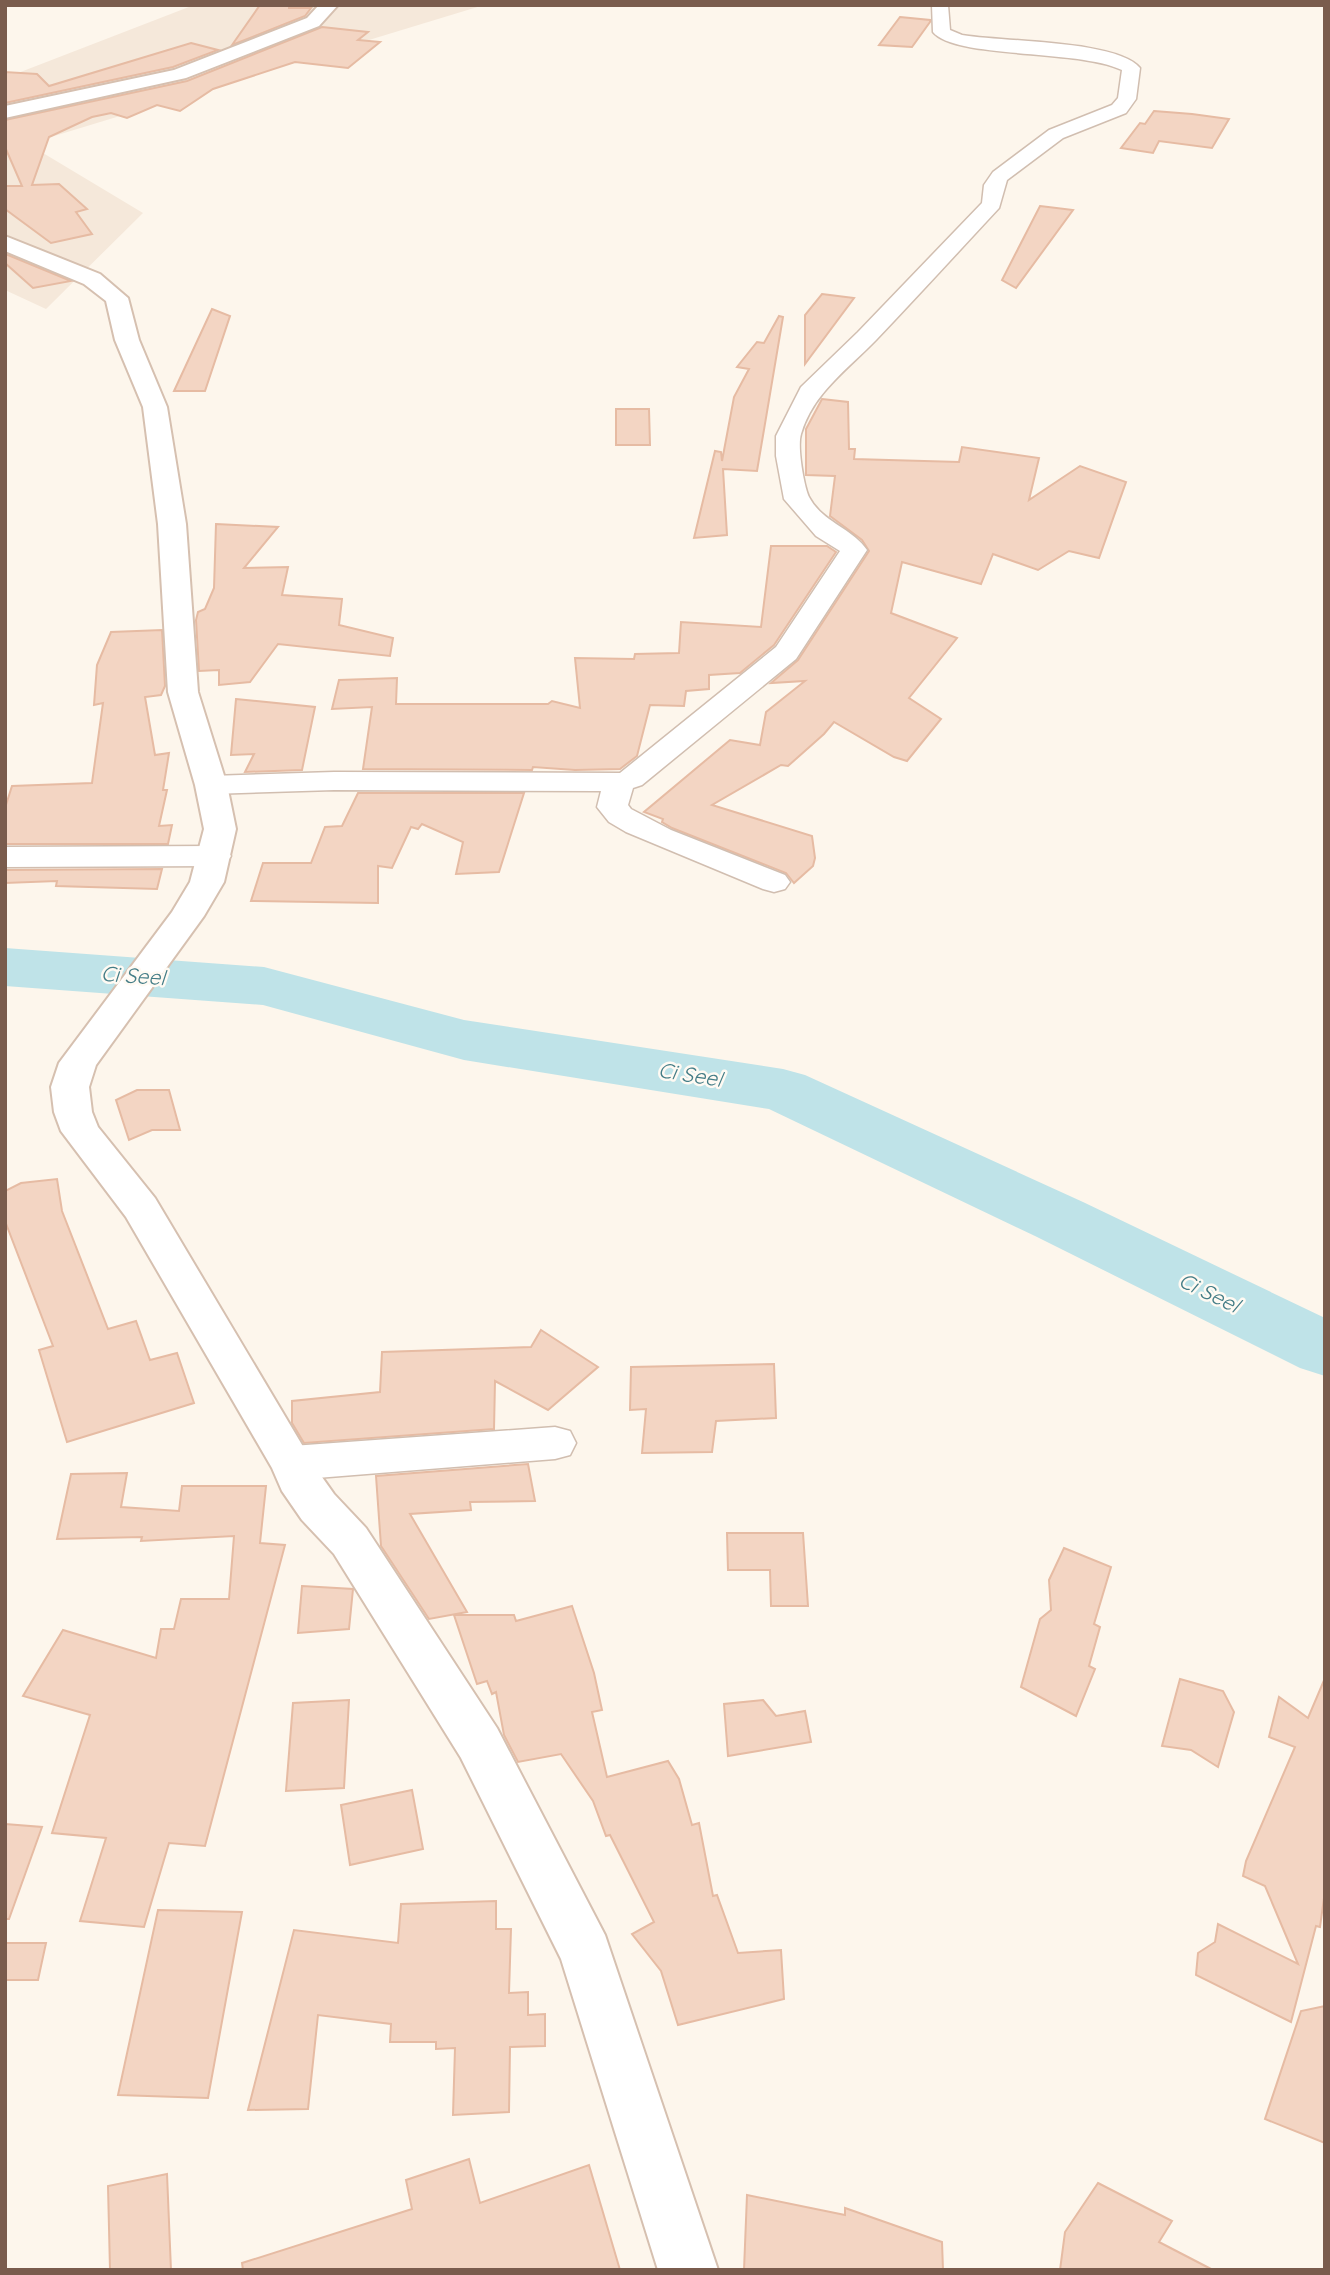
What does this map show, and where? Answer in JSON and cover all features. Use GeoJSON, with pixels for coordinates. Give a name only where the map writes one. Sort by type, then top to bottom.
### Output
{"type":"FeatureCollection","features":[{"type":"Feature","properties":{"kind":"street"},"geometry":{"type":"LineString","coordinates":[[5,112],[180,74],[313,22],[329,5]]}},
{"type":"Feature","properties":{"kind":"street"},"geometry":{"type":"LineString","coordinates":[[211,785],[334,781],[619,782],[631,779],[786,653],[853,555],[852,546],[825,530],[797,499],[788,456],[788,436],[809,392],[866,337],[992,204],[994,185],[1000,176],[1056,134],[1119,108],[1127,99],[1131,68],[1123,63],[1074,53],[954,38],[942,32],[940,5]]}},
{"type":"Feature","properties":{"kind":"street"},"geometry":{"type":"LineString","coordinates":[[5,243],[92,279],[117,298],[127,340],[155,407],[172,524],[183,692],[211,785],[220,829],[207,883],[187,916],[78,1063],[70,1087],[73,1112],[80,1131],[141,1208],[318,1507],[350,1541],[479,1743],[586,1954],[688,2270]]}},
{"type":"Feature","properties":{"kind":"street"},"geometry":{"type":"LineString","coordinates":[[619,782],[612,807],[614,813],[643,828],[774,881]]}},
{"type":"Feature","properties":{"kind":"street"},"geometry":{"type":"LineString","coordinates":[[5,857],[215,856]]}},
{"type":"Feature","properties":{"kind":"street"},"geometry":{"type":"LineString","coordinates":[[292,1463],[555,1443]]}},
{"type":"Feature","properties":{"kind":"shaded area"},"geometry":{"type":"Polygon","coordinates":[[[194,5],[484,5],[28,144],[143,213],[46,309],[5,290],[5,78],[194,5]]]}},
{"type":"Feature","properties":{"kind":"building"},"geometry":{"type":"Polygon","coordinates":[[[260,5],[311,8],[305,16],[232,45],[260,5]]]}},
{"type":"Feature","properties":{"kind":"building"},"geometry":{"type":"Polygon","coordinates":[[[900,17],[930,22],[912,47],[879,45],[900,17]]]}},
{"type":"Feature","properties":{"kind":"building"},"geometry":{"type":"Polygon","coordinates":[[[322,27],[368,32],[358,40],[380,42],[348,68],[295,62],[213,89],[180,111],[157,105],[127,118],[111,113],[92,117],[49,137],[32,185],[59,184],[87,209],[76,212],[92,234],[51,243],[5,209],[5,186],[22,186],[5,147],[5,120],[187,81],[322,27]]]}},
{"type":"Feature","properties":{"kind":"building"},"geometry":{"type":"Polygon","coordinates":[[[191,43],[218,50],[173,67],[5,103],[5,72],[37,74],[49,86],[191,43]]]}},
{"type":"Feature","properties":{"kind":"building"},"geometry":{"type":"Polygon","coordinates":[[[1154,111],[1229,119],[1212,148],[1159,141],[1153,153],[1121,148],[1140,123],[1145,124],[1154,111]]]}},
{"type":"Feature","properties":{"kind":"building"},"geometry":{"type":"Polygon","coordinates":[[[1040,206],[1073,210],[1016,288],[1002,280],[1040,206]]]}},
{"type":"Feature","properties":{"kind":"building"},"geometry":{"type":"Polygon","coordinates":[[[5,255],[71,281],[33,288],[5,263],[5,255]]]}},
{"type":"Feature","properties":{"kind":"building"},"geometry":{"type":"Polygon","coordinates":[[[822,294],[854,298],[805,364],[805,315],[822,294]]]}},
{"type":"Feature","properties":{"kind":"building"},"geometry":{"type":"Polygon","coordinates":[[[212,309],[230,316],[205,391],[174,391],[212,309]]]}},
{"type":"Feature","properties":{"kind":"building"},"geometry":{"type":"Polygon","coordinates":[[[779,316],[783,317],[757,471],[723,469],[727,535],[694,538],[715,451],[721,452],[722,461],[734,397],[749,369],[737,367],[757,342],[764,343],[779,316]]]}},
{"type":"Feature","properties":{"kind":"building"},"geometry":{"type":"Polygon","coordinates":[[[822,399],[848,402],[849,449],[855,449],[854,459],[959,462],[962,447],[1039,458],[1029,500],[1080,466],[1126,482],[1099,558],[1069,551],[1038,570],[993,554],[981,584],[902,562],[891,613],[957,638],[909,698],[941,719],[907,761],[894,757],[834,722],[788,766],[781,765],[712,805],[812,836],[815,858],[813,866],[794,883],[786,873],[672,828],[662,822],[663,819],[644,812],[730,740],[760,745],[766,712],[805,681],[771,683],[798,660],[869,551],[862,540],[830,516],[835,476],[806,475],[806,429],[822,399]]]}},
{"type":"Feature","properties":{"kind":"building"},"geometry":{"type":"Polygon","coordinates":[[[616,409],[649,409],[650,445],[616,445],[616,409]]]}},
{"type":"Feature","properties":{"kind":"building"},"geometry":{"type":"Polygon","coordinates":[[[216,524],[278,527],[244,568],[288,567],[282,595],[342,599],[339,625],[393,638],[390,656],[278,644],[250,682],[219,685],[219,670],[199,671],[196,620],[198,612],[205,609],[214,588],[216,524]]]}},
{"type":"Feature","properties":{"kind":"building"},"geometry":{"type":"Polygon","coordinates":[[[771,546],[827,546],[836,552],[774,645],[740,673],[709,675],[709,689],[686,691],[684,706],[650,705],[637,756],[620,769],[363,769],[372,707],[332,709],[339,680],[397,678],[396,704],[548,704],[552,701],[580,708],[575,658],[634,659],[635,654],[679,653],[681,622],[761,627],[771,546]]]}},
{"type":"Feature","properties":{"kind":"building"},"geometry":{"type":"Polygon","coordinates":[[[162,630],[165,686],[161,695],[145,697],[155,755],[169,753],[163,790],[167,790],[159,826],[172,825],[168,844],[5,844],[5,808],[12,786],[92,783],[103,703],[94,705],[97,665],[111,632],[162,630]]]}},
{"type":"Feature","properties":{"kind":"building"},"geometry":{"type":"Polygon","coordinates":[[[236,699],[315,707],[302,770],[245,772],[254,754],[231,755],[236,699]]]}},
{"type":"Feature","properties":{"kind":"building"},"geometry":{"type":"Polygon","coordinates":[[[358,793],[524,793],[499,872],[456,874],[463,842],[422,824],[418,829],[411,827],[392,868],[378,866],[378,903],[251,901],[263,863],[311,863],[325,827],[342,826],[358,793]]]}},
{"type":"Feature","properties":{"kind":"building"},"geometry":{"type":"Polygon","coordinates":[[[162,869],[157,889],[56,886],[57,881],[5,883],[5,870],[162,869]]]}},
{"type":"Feature","properties":{"kind":"building"},"geometry":{"type":"Polygon","coordinates":[[[137,1090],[169,1090],[180,1130],[152,1130],[129,1140],[116,1100],[137,1090]]]}},
{"type":"Feature","properties":{"kind":"building"},"geometry":{"type":"Polygon","coordinates":[[[57,1179],[62,1211],[108,1329],[136,1321],[150,1360],[177,1353],[194,1403],[67,1442],[39,1350],[53,1346],[5,1221],[5,1191],[21,1183],[57,1179]]]}},
{"type":"Feature","properties":{"kind":"building"},"geometry":{"type":"Polygon","coordinates":[[[541,1330],[598,1367],[548,1410],[495,1381],[494,1429],[304,1443],[292,1423],[292,1401],[380,1392],[382,1352],[531,1347],[541,1330]]]}},
{"type":"Feature","properties":{"kind":"building"},"geometry":{"type":"Polygon","coordinates":[[[774,1364],[776,1418],[716,1421],[712,1452],[642,1453],[646,1409],[630,1410],[631,1367],[774,1364]]]}},
{"type":"Feature","properties":{"kind":"building"},"geometry":{"type":"Polygon","coordinates":[[[528,1464],[535,1501],[470,1502],[471,1510],[410,1514],[467,1612],[429,1619],[381,1546],[376,1476],[528,1464]]]}},
{"type":"Feature","properties":{"kind":"building"},"geometry":{"type":"Polygon","coordinates":[[[127,1473],[121,1507],[179,1511],[182,1486],[266,1486],[260,1543],[285,1545],[205,1846],[169,1843],[144,1927],[80,1921],[106,1838],[52,1833],[90,1715],[23,1696],[63,1630],[156,1658],[161,1629],[174,1629],[181,1599],[229,1599],[234,1536],[141,1541],[142,1537],[57,1539],[71,1474],[127,1473]]]}},
{"type":"Feature","properties":{"kind":"building"},"geometry":{"type":"Polygon","coordinates":[[[727,1533],[803,1533],[808,1606],[771,1606],[770,1570],[728,1570],[727,1533]]]}},
{"type":"Feature","properties":{"kind":"building"},"geometry":{"type":"Polygon","coordinates":[[[1064,1548],[1111,1567],[1094,1624],[1100,1627],[1089,1666],[1095,1669],[1076,1716],[1021,1687],[1040,1619],[1051,1610],[1049,1580],[1064,1548]]]}},
{"type":"Feature","properties":{"kind":"building"},"geometry":{"type":"Polygon","coordinates":[[[302,1586],[353,1589],[349,1629],[298,1633],[302,1586]]]}},
{"type":"Feature","properties":{"kind":"building"},"geometry":{"type":"Polygon","coordinates":[[[572,1606],[594,1673],[602,1710],[592,1712],[607,1777],[668,1761],[679,1779],[692,1825],[699,1823],[713,1896],[717,1895],[738,1953],[781,1950],[784,1999],[678,2025],[661,1971],[632,1934],[654,1922],[610,1835],[606,1836],[593,1801],[561,1754],[518,1762],[504,1735],[496,1692],[492,1694],[487,1681],[477,1684],[454,1615],[514,1615],[516,1621],[572,1606]]]}},
{"type":"Feature","properties":{"kind":"building"},"geometry":{"type":"Polygon","coordinates":[[[1325,1678],[1325,1891],[1320,1927],[1316,1926],[1291,2022],[1196,1975],[1198,1953],[1215,1942],[1218,1924],[1298,1964],[1265,1886],[1243,1876],[1246,1861],[1295,1747],[1269,1737],[1279,1697],[1308,1718],[1325,1678]]]}},
{"type":"Feature","properties":{"kind":"building"},"geometry":{"type":"Polygon","coordinates":[[[1180,1679],[1223,1691],[1234,1712],[1218,1767],[1191,1750],[1162,1746],[1180,1679]]]}},
{"type":"Feature","properties":{"kind":"building"},"geometry":{"type":"Polygon","coordinates":[[[349,1700],[344,1788],[286,1791],[293,1703],[349,1700]]]}},
{"type":"Feature","properties":{"kind":"building"},"geometry":{"type":"Polygon","coordinates":[[[763,1700],[776,1716],[805,1711],[811,1742],[728,1756],[724,1704],[763,1700]]]}},
{"type":"Feature","properties":{"kind":"building"},"geometry":{"type":"Polygon","coordinates":[[[412,1790],[423,1849],[350,1865],[341,1805],[412,1790]]]}},
{"type":"Feature","properties":{"kind":"building"},"geometry":{"type":"Polygon","coordinates":[[[5,1824],[42,1827],[9,1919],[5,1919],[5,1824]]]}},
{"type":"Feature","properties":{"kind":"building"},"geometry":{"type":"Polygon","coordinates":[[[496,1901],[496,1929],[511,1929],[509,1993],[528,1992],[528,2015],[545,2014],[545,2046],[510,2047],[509,2112],[453,2115],[455,2048],[436,2049],[436,2042],[390,2042],[391,2024],[318,2015],[308,2109],[248,2110],[294,1930],[398,1943],[401,1904],[496,1901]]]}},
{"type":"Feature","properties":{"kind":"building"},"geometry":{"type":"Polygon","coordinates":[[[158,1910],[242,1912],[208,2098],[118,2095],[158,1910]]]}},
{"type":"Feature","properties":{"kind":"building"},"geometry":{"type":"Polygon","coordinates":[[[5,1943],[46,1943],[38,1980],[5,1980],[5,1943]]]}},
{"type":"Feature","properties":{"kind":"building"},"geometry":{"type":"Polygon","coordinates":[[[1325,2006],[1325,2143],[1265,2119],[1301,2011],[1325,2006]]]}},
{"type":"Feature","properties":{"kind":"building"},"geometry":{"type":"Polygon","coordinates":[[[469,2159],[480,2203],[589,2165],[620,2270],[243,2270],[242,2263],[412,2209],[406,2180],[469,2159]]]}},
{"type":"Feature","properties":{"kind":"building"},"geometry":{"type":"Polygon","coordinates":[[[167,2174],[171,2270],[110,2270],[108,2186],[167,2174]]]}},
{"type":"Feature","properties":{"kind":"building"},"geometry":{"type":"Polygon","coordinates":[[[1098,2183],[1172,2221],[1159,2242],[1213,2270],[1060,2270],[1065,2232],[1098,2183]]]}},
{"type":"Feature","properties":{"kind":"building"},"geometry":{"type":"Polygon","coordinates":[[[747,2195],[845,2215],[845,2208],[942,2242],[943,2270],[744,2270],[747,2195]]]}},
{"type":"Feature","properties":{"kind":"waterway","name":"Ci Seel"},"geometry":{"type":"LineString","coordinates":[[5,967],[264,986],[464,1040],[783,1090],[1059,1219],[1325,1349]]}}]}
